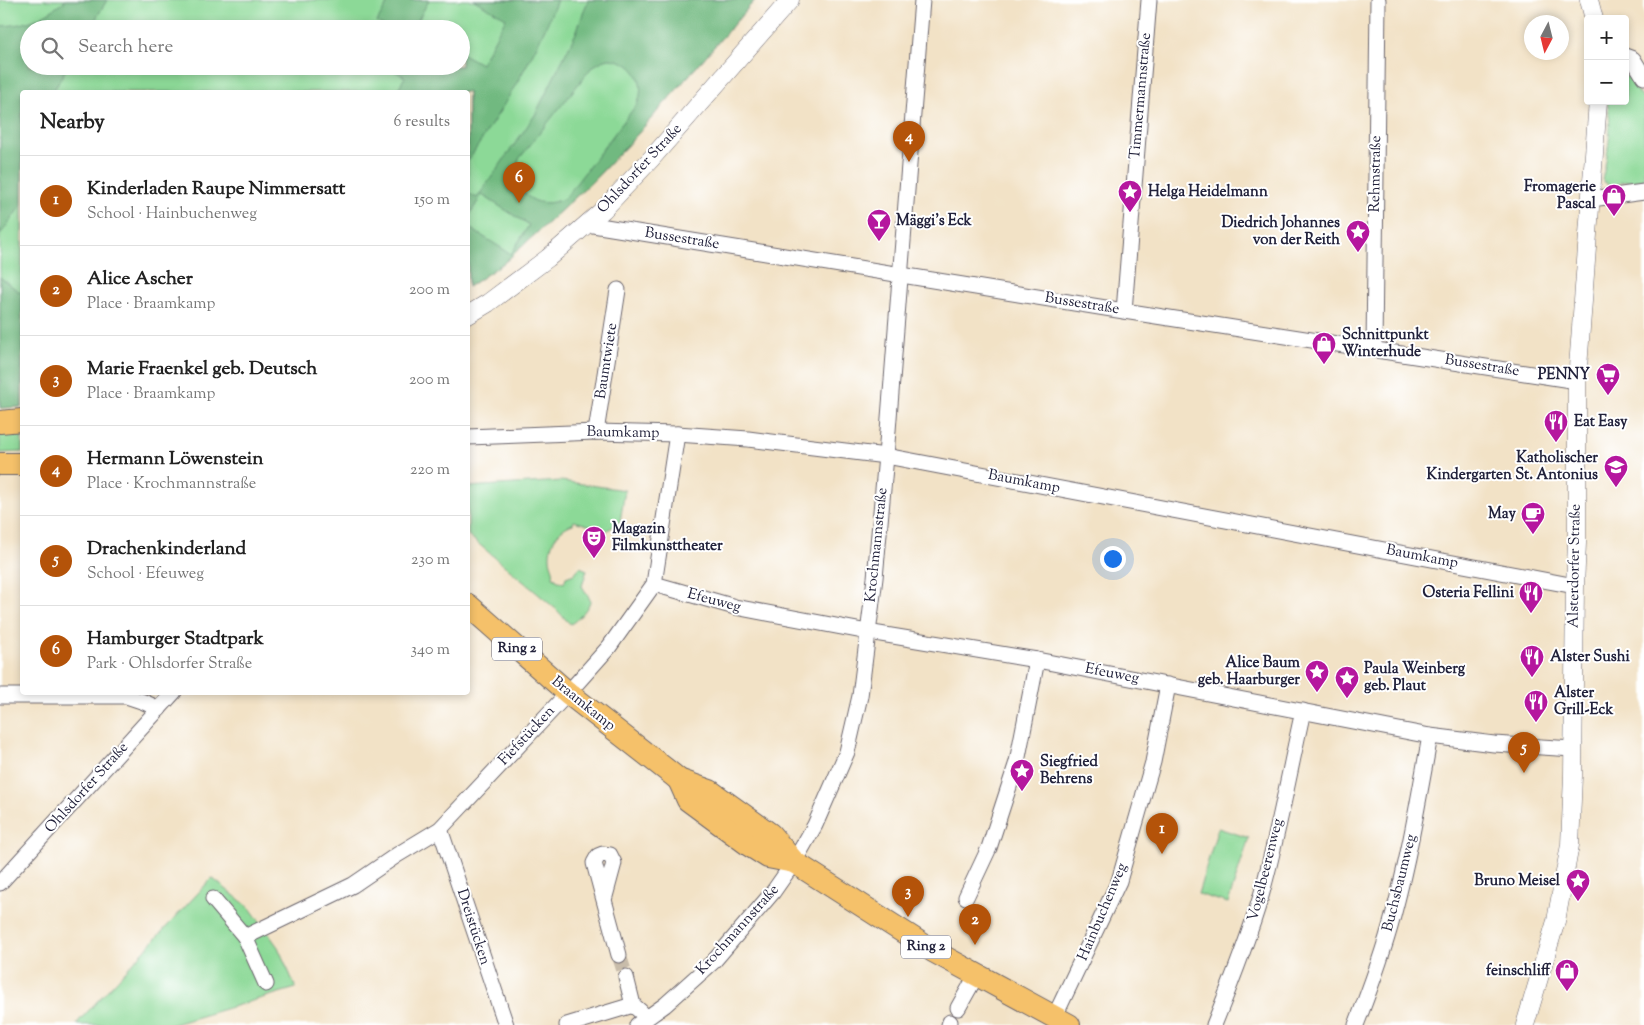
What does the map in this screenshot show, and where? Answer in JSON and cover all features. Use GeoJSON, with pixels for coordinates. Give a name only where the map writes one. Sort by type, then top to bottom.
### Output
{"type":"FeatureCollection","features":[{"type":"Feature","properties":{"kind":"main road"},"geometry":{"type":"LineString","coordinates":[[0,422],[20,420]]}},
{"type":"Feature","properties":{"kind":"main road"},"geometry":{"type":"LineString","coordinates":[[0,464],[20,464]]}},
{"type":"Feature","properties":{"kind":"main road","name":"Braamkamp"},"geometry":{"type":"LineString","coordinates":[[470,607],[568,693],[679,780],[688,800],[749,845],[768,857],[794,862],[934,952],[1062,1021]]}},
{"type":"Feature","properties":{"kind":"street","name":"Ohlsdorfer Straße"},"geometry":{"type":"LineString","coordinates":[[470,314],[488,303],[540,264],[587,224],[627,186],[790,0]]}},
{"type":"Feature","properties":{"kind":"street","name":"Krochmannstraße"},"geometry":{"type":"LineString","coordinates":[[633,1005],[642,1022],[714,961],[768,898],[794,862],[816,825],[847,752],[860,696],[886,456],[922,0]]}},
{"type":"Feature","properties":{"kind":"street","name":"Timmermannstraße"},"geometry":{"type":"LineString","coordinates":[[1124,311],[1149,0]]}},
{"type":"Feature","properties":{"kind":"street","name":"Rehmstraße"},"geometry":{"type":"LineString","coordinates":[[1374,349],[1378,0]]}},
{"type":"Feature","properties":{"kind":"street"},"geometry":{"type":"LineString","coordinates":[[1589,0],[1593,15]]}},
{"type":"Feature","properties":{"kind":"street","name":"Alsterdorfer Straße"},"geometry":{"type":"LineString","coordinates":[[1525,1025],[1556,921],[1570,845],[1577,543],[1577,381],[1579,333],[1598,105]]}},
{"type":"Feature","properties":{"kind":"street"},"geometry":{"type":"LineString","coordinates":[[1591,199],[1644,192]]}},
{"type":"Feature","properties":{"kind":"street","name":"Bussestraße"},"geometry":{"type":"LineString","coordinates":[[587,224],[1124,311],[1577,381]]}},
{"type":"Feature","properties":{"kind":"street","name":"Baumtwiete"},"geometry":{"type":"LineString","coordinates":[[596,432],[618,290]]}},
{"type":"Feature","properties":{"kind":"street","name":"Baumkamp"},"geometry":{"type":"LineString","coordinates":[[470,437],[596,432],[677,434],[748,439],[886,456],[1575,586]]}},
{"type":"Feature","properties":{"kind":"street","name":"Fiefstücken"},"geometry":{"type":"LineString","coordinates":[[246,937],[353,884],[440,828],[610,647],[654,584],[677,434]]}},
{"type":"Feature","properties":{"kind":"street","name":"Efeuweg"},"geometry":{"type":"LineString","coordinates":[[654,584],[735,608],[1037,660],[1430,736],[1494,744],[1573,749]]}},
{"type":"Feature","properties":{"kind":"street"},"geometry":{"type":"LineString","coordinates":[[966,897],[989,848],[1017,762],[1037,660]]}},
{"type":"Feature","properties":{"kind":"street","name":"Hainbuchenweg"},"geometry":{"type":"LineString","coordinates":[[1062,1021],[1119,881],[1153,762],[1168,685]]}},
{"type":"Feature","properties":{"kind":"street","name":"Ohlsdorfer Straße"},"geometry":{"type":"LineString","coordinates":[[0,883],[171,695]]}},
{"type":"Feature","properties":{"kind":"street"},"geometry":{"type":"LineString","coordinates":[[0,696],[126,696],[159,709]]}},
{"type":"Feature","properties":{"kind":"street","name":"Vogelbeerenweg"},"geometry":{"type":"LineString","coordinates":[[1214,1025],[1246,943],[1260,898],[1303,711]]}},
{"type":"Feature","properties":{"kind":"street","name":"Buchsbaumweg"},"geometry":{"type":"LineString","coordinates":[[1356,1025],[1378,968],[1393,917],[1412,838],[1430,736]]}},
{"type":"Feature","properties":{"kind":"street","name":"Dreistücken"},"geometry":{"type":"LineString","coordinates":[[440,828],[506,1025]]}},
{"type":"Feature","properties":{"kind":"street"},"geometry":{"type":"LineString","coordinates":[[213,899],[246,937],[266,984]]}},
{"type":"Feature","properties":{"kind":"street"},"geometry":{"type":"LineString","coordinates":[[604,900],[619,955]]}},
{"type":"Feature","properties":{"kind":"street"},"geometry":{"type":"LineString","coordinates":[[958,1008],[976,976]]}},
{"type":"Feature","properties":{"kind":"street"},"geometry":{"type":"LineString","coordinates":[[567,1025],[633,1005],[626,977]]}},
{"type":"Feature","properties":{"kind":"green space"},"geometry":{"type":"Polygon","coordinates":[[[0,0],[755,0],[635,137],[592,182],[505,262],[470,286],[470,90],[20,90],[20,407],[0,408],[0,0]]]}},
{"type":"Feature","properties":{"kind":"green space"},"geometry":{"type":"Polygon","coordinates":[[[66,0],[107,0],[95,20],[33,20],[50,12],[66,0]]]}},
{"type":"Feature","properties":{"kind":"green space"},"geometry":{"type":"Polygon","coordinates":[[[380,0],[429,0],[418,20],[378,20],[387,4],[380,0]]]}},
{"type":"Feature","properties":{"kind":"green space"},"geometry":{"type":"Polygon","coordinates":[[[474,0],[557,0],[528,63],[470,158],[470,90],[397,90],[405,77],[402,75],[470,75],[470,58],[481,64],[506,18],[474,0]]]}},
{"type":"Feature","properties":{"kind":"green space"},"geometry":{"type":"Polygon","coordinates":[[[588,0],[755,0],[635,137],[592,182],[505,262],[470,286],[470,228],[511,254],[529,225],[482,195],[470,214],[470,194],[477,198],[535,115],[576,33],[588,0]],[[609,59],[592,67],[519,159],[518,181],[527,196],[535,201],[544,203],[565,198],[637,104],[641,87],[639,80],[636,73],[625,63],[609,59]]]}},
{"type":"Feature","properties":{"kind":"green space"},"geometry":{"type":"Polygon","coordinates":[[[19,24],[20,75],[63,75],[54,90],[20,90],[20,207],[0,235],[0,26],[19,24]]]}},
{"type":"Feature","properties":{"kind":"green space"},"geometry":{"type":"Polygon","coordinates":[[[1629,78],[1633,79],[1633,85],[1644,100],[1644,180],[1621,182],[1617,186],[1620,192],[1602,180],[1610,131],[1608,105],[1629,105],[1629,78]]]}},
{"type":"Feature","properties":{"kind":"green space"},"geometry":{"type":"Polygon","coordinates":[[[0,277],[20,292],[20,407],[0,408],[0,277]]]}},
{"type":"Feature","properties":{"kind":"green space"},"geometry":{"type":"Polygon","coordinates":[[[20,431],[20,452],[0,453],[0,433],[20,431]]]}},
{"type":"Feature","properties":{"kind":"green space"},"geometry":{"type":"Polygon","coordinates":[[[561,481],[625,490],[620,522],[600,535],[591,533],[589,542],[587,529],[589,530],[591,526],[574,521],[573,524],[559,533],[551,547],[550,558],[553,577],[556,580],[564,583],[566,577],[574,574],[580,567],[587,570],[582,586],[590,603],[575,621],[570,624],[556,609],[470,537],[470,487],[561,481]]]}},
{"type":"Feature","properties":{"kind":"green space"},"geometry":{"type":"Polygon","coordinates":[[[1218,828],[1249,838],[1228,903],[1198,894],[1218,828]]]}},
{"type":"Feature","properties":{"kind":"green space"},"geometry":{"type":"Polygon","coordinates":[[[212,878],[250,908],[278,947],[296,988],[171,1025],[78,1025],[77,1023],[212,878]]]}},
{"type":"Feature","properties":{"kind":"tunnel"},"geometry":{"type":"LineString","coordinates":[[619,955],[626,977]]}},
{"type":"Feature","properties":{"kind":"place","name":"Hermann Löwenstein"},"geometry":{"type":"Point","coordinates":[909,162]}},
{"type":"Feature","properties":{"kind":"place","name":"Hamburger Stadtpark"},"geometry":{"type":"Point","coordinates":[519,203]}},
{"type":"Feature","properties":{"kind":"place","name":"Helga Heidelmann"},"geometry":{"type":"Point","coordinates":[1130,213]}},
{"type":"Feature","properties":{"kind":"place","name":"Fromagerie Pascal"},"geometry":{"type":"Point","coordinates":[1614,217]}},
{"type":"Feature","properties":{"kind":"place","name":"Mäggi's Eck"},"geometry":{"type":"Point","coordinates":[879,242]}},
{"type":"Feature","properties":{"kind":"place","name":"Diedrich Johannes von der Reith"},"geometry":{"type":"Point","coordinates":[1358,253]}},
{"type":"Feature","properties":{"kind":"place","name":"Schnittpunkt Winterhude"},"geometry":{"type":"Point","coordinates":[1324,365]}},
{"type":"Feature","properties":{"kind":"place","name":"PENNY"},"geometry":{"type":"Point","coordinates":[1608,396]}},
{"type":"Feature","properties":{"kind":"place","name":"Eat Easy"},"geometry":{"type":"Point","coordinates":[1556,443]}},
{"type":"Feature","properties":{"kind":"place","name":"Katholischer Kindergarten St. Antonius"},"geometry":{"type":"Point","coordinates":[1616,488]}},
{"type":"Feature","properties":{"kind":"place","name":"May"},"geometry":{"type":"Point","coordinates":[1533,535]}},
{"type":"Feature","properties":{"kind":"place","name":"Magazin Filmkunsttheater"},"geometry":{"type":"Point","coordinates":[594,559]}},
{"type":"Feature","properties":{"kind":"place","name":"Osteria Fellini"},"geometry":{"type":"Point","coordinates":[1531,614]}},
{"type":"Feature","properties":{"kind":"place","name":"Alster Sushi"},"geometry":{"type":"Point","coordinates":[1532,678]}},
{"type":"Feature","properties":{"kind":"place","name":"Alice Baum geb. Haarburger"},"geometry":{"type":"Point","coordinates":[1317,693]}},
{"type":"Feature","properties":{"kind":"place","name":"Paula Weinberg geb. Plaut"},"geometry":{"type":"Point","coordinates":[1347,699]}},
{"type":"Feature","properties":{"kind":"place","name":"Alster Grill-Eck"},"geometry":{"type":"Point","coordinates":[1536,723]}},
{"type":"Feature","properties":{"kind":"place","name":"Drachenkinderland"},"geometry":{"type":"Point","coordinates":[1524,773]}},
{"type":"Feature","properties":{"kind":"place","name":"Siegfried Behrens"},"geometry":{"type":"Point","coordinates":[1022,792]}},
{"type":"Feature","properties":{"kind":"place","name":"Kinderladen Raupe Nimmersatt"},"geometry":{"type":"Point","coordinates":[1162,854]}},
{"type":"Feature","properties":{"kind":"place","name":"Bruno Meisel"},"geometry":{"type":"Point","coordinates":[1578,902]}},
{"type":"Feature","properties":{"kind":"place","name":"Marie Fraenkel geb. Deutsch"},"geometry":{"type":"Point","coordinates":[908,917]}},
{"type":"Feature","properties":{"kind":"place","name":"Alice Ascher"},"geometry":{"type":"Point","coordinates":[975,945]}},
{"type":"Feature","properties":{"kind":"place","name":"feinschliff"},"geometry":{"type":"Point","coordinates":[1567,992]}}]}
